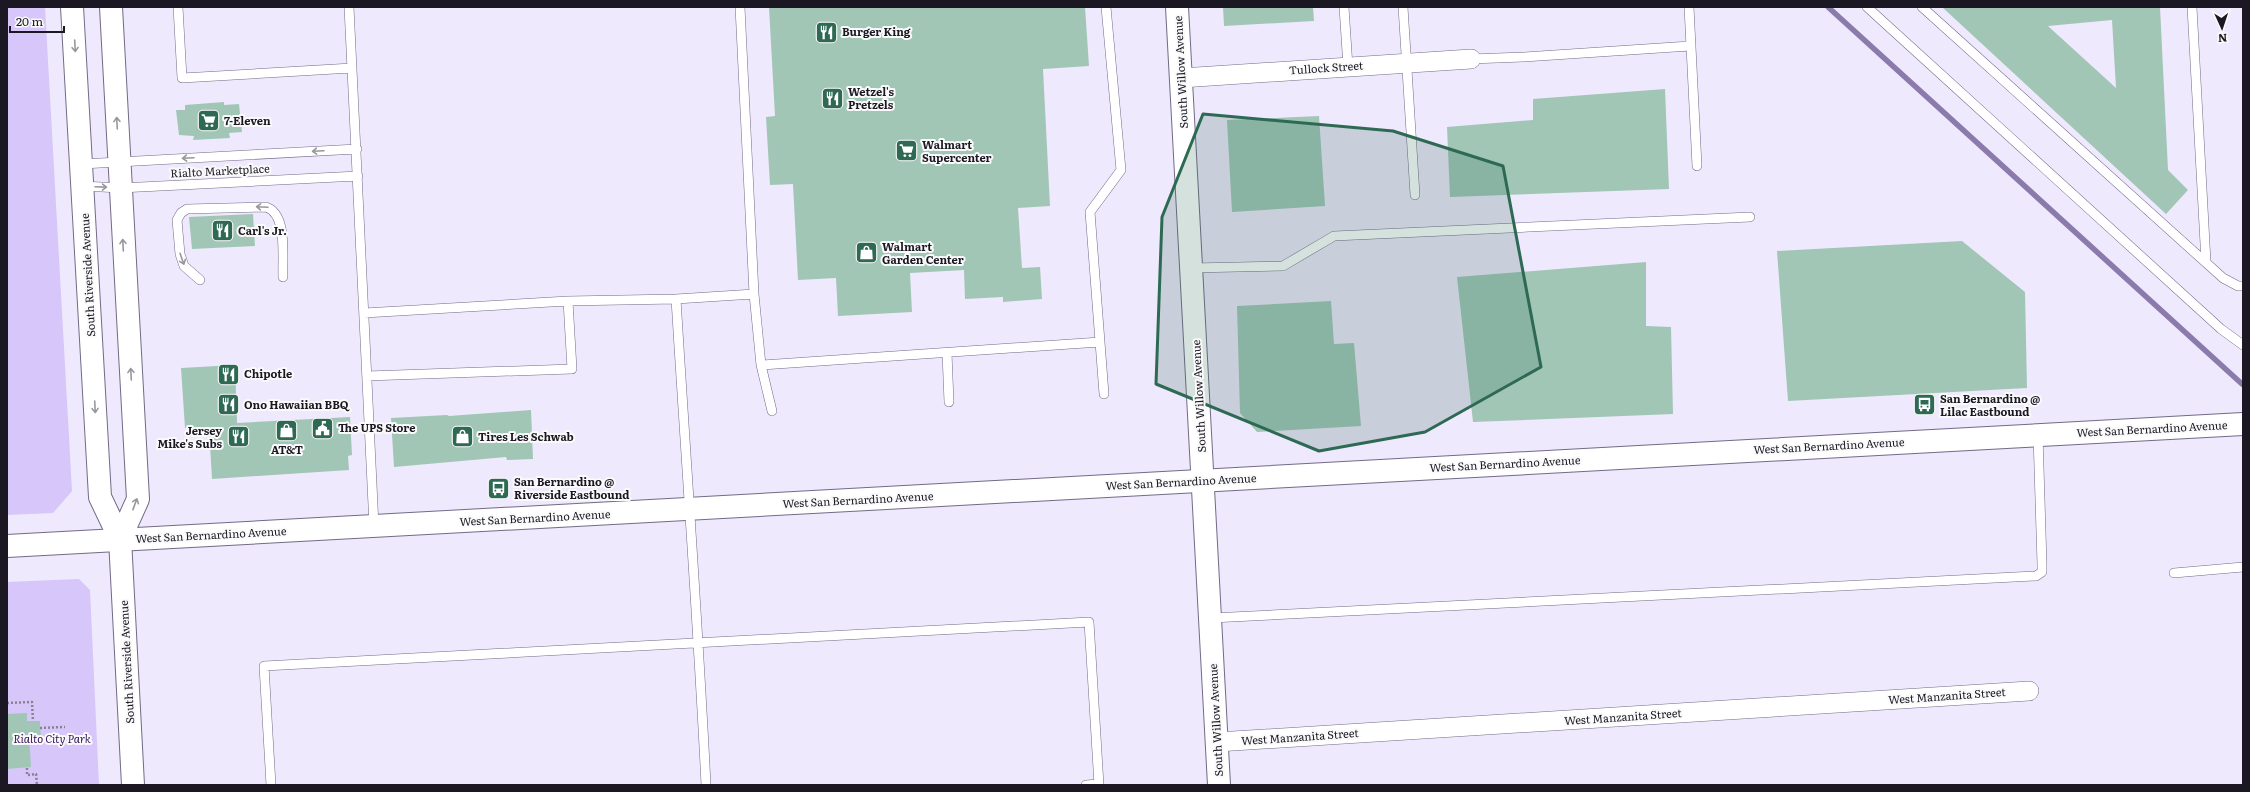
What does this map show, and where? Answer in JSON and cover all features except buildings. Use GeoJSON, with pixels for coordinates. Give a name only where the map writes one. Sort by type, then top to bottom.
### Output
{"type":"FeatureCollection","features":[{"type":"Feature","properties":{"kind":"main road","name":"South Riverside Avenue"},"geometry":{"type":"LineString","coordinates":[[72,7],[100,497],[120,540],[133,785]]}},
{"type":"Feature","properties":{"kind":"main road","name":"South Riverside Avenue"},"geometry":{"type":"LineString","coordinates":[[111,7],[138,499],[120,540]]}},
{"type":"Feature","properties":{"kind":"main road","name":"South Willow Avenue"},"geometry":{"type":"LineString","coordinates":[[1177,7],[1219,785]]}},
{"type":"Feature","properties":{"kind":"main road","name":"West San Bernardino Avenue"},"geometry":{"type":"LineString","coordinates":[[7,546],[689,510],[1203,480],[2243,424]]}},
{"type":"Feature","properties":{"kind":"street","name":"Tullock Street"},"geometry":{"type":"LineString","coordinates":[[1181,78],[1471,59]]}},
{"type":"Feature","properties":{"kind":"street","name":"West Manzanita Street"},"geometry":{"type":"LineString","coordinates":[[1217,742],[2029,691]]}},
{"type":"Feature","properties":{"kind":"lane"},"geometry":{"type":"LineString","coordinates":[[178,7],[182,78],[352,68]]}},
{"type":"Feature","properties":{"kind":"lane"},"geometry":{"type":"LineString","coordinates":[[349,7],[374,526]]}},
{"type":"Feature","properties":{"kind":"lane"},"geometry":{"type":"LineString","coordinates":[[740,7],[754,294],[761,365],[772,411]]}},
{"type":"Feature","properties":{"kind":"lane"},"geometry":{"type":"LineString","coordinates":[[1104,394],[1090,212],[1121,170],[1106,7]]}},
{"type":"Feature","properties":{"kind":"lane"},"geometry":{"type":"LineString","coordinates":[[1344,7],[1348,67]]}},
{"type":"Feature","properties":{"kind":"lane"},"geometry":{"type":"LineString","coordinates":[[1403,7],[1415,195]]}},
{"type":"Feature","properties":{"kind":"lane"},"geometry":{"type":"LineString","coordinates":[[1689,7],[1697,166]]}},
{"type":"Feature","properties":{"kind":"lane"},"geometry":{"type":"LineString","coordinates":[[1867,7],[2221,329],[2243,345]]}},
{"type":"Feature","properties":{"kind":"lane"},"geometry":{"type":"LineString","coordinates":[[1922,7],[2223,278],[2238,286],[2243,286]]}},
{"type":"Feature","properties":{"kind":"lane"},"geometry":{"type":"LineString","coordinates":[[2192,7],[2206,262]]}},
{"type":"Feature","properties":{"kind":"lane"},"geometry":{"type":"LineString","coordinates":[[1471,59],[1690,46]]}},
{"type":"Feature","properties":{"kind":"lane","name":"Rialto Marketplace"},"geometry":{"type":"LineString","coordinates":[[82,164],[357,149]]}},
{"type":"Feature","properties":{"kind":"lane","name":"Rialto Marketplace"},"geometry":{"type":"LineString","coordinates":[[82,186],[120,188],[358,176]]}},
{"type":"Feature","properties":{"kind":"lane"},"geometry":{"type":"LineString","coordinates":[[200,280],[184,266],[180,254],[177,220],[181,213],[187,209],[266,207],[273,209],[281,222],[283,276]]}},
{"type":"Feature","properties":{"kind":"lane"},"geometry":{"type":"LineString","coordinates":[[1192,268],[1283,266],[1334,236],[1750,217]]}},
{"type":"Feature","properties":{"kind":"lane"},"geometry":{"type":"LineString","coordinates":[[364,313],[568,301],[676,299],[754,294]]}},
{"type":"Feature","properties":{"kind":"lane"},"geometry":{"type":"LineString","coordinates":[[676,299],[699,642],[706,785]]}},
{"type":"Feature","properties":{"kind":"lane"},"geometry":{"type":"LineString","coordinates":[[367,376],[572,368],[568,301]]}},
{"type":"Feature","properties":{"kind":"lane"},"geometry":{"type":"LineString","coordinates":[[761,365],[1100,342]]}},
{"type":"Feature","properties":{"kind":"lane"},"geometry":{"type":"LineString","coordinates":[[947,353],[949,402]]}},
{"type":"Feature","properties":{"kind":"lane"},"geometry":{"type":"LineString","coordinates":[[1211,618],[2036,576],[2042,572],[2038,435]]}},
{"type":"Feature","properties":{"kind":"lane"},"geometry":{"type":"LineString","coordinates":[[2174,573],[2243,567]]}},
{"type":"Feature","properties":{"kind":"lane"},"geometry":{"type":"LineString","coordinates":[[271,785],[264,666],[1089,622],[1099,785],[1086,785]]}},
{"type":"Feature","properties":{"kind":"path"},"geometry":{"type":"LineString","coordinates":[[7,703],[32,702],[33,721]]}},
{"type":"Feature","properties":{"kind":"path"},"geometry":{"type":"LineString","coordinates":[[40,728],[64,727]]}},
{"type":"Feature","properties":{"kind":"path"},"geometry":{"type":"LineString","coordinates":[[27,768],[27,774],[36,774],[37,785]]}},
{"type":"Feature","properties":{"kind":"highlighted area"},"geometry":{"type":"Polygon","coordinates":[[[1203,114],[1393,131],[1503,166],[1541,367],[1425,432],[1319,451],[1156,384],[1162,217],[1203,114]]]}},
{"type":"Feature","properties":{"kind":"green space"},"geometry":{"type":"Polygon","coordinates":[[[7,7],[45,7],[72,491],[53,513],[7,515],[7,7]]]}},
{"type":"Feature","properties":{"kind":"green space","name":"Rialto City Park"},"geometry":{"type":"Polygon","coordinates":[[[79,579],[90,590],[99,785],[7,785],[7,582],[79,579]]]}},
{"type":"Feature","properties":{"kind":"waterway"},"geometry":{"type":"LineString","coordinates":[[1828,7],[2242,384]]}},
{"type":"Feature","properties":{"kind":"place","name":"Burger King"},"geometry":{"type":"Point","coordinates":[826,32]}},
{"type":"Feature","properties":{"kind":"place","name":"Wetzel's Pretzels"},"geometry":{"type":"Point","coordinates":[833,98]}},
{"type":"Feature","properties":{"kind":"place","name":"7-Eleven"},"geometry":{"type":"Point","coordinates":[209,121]}},
{"type":"Feature","properties":{"kind":"place","name":"Walmart Supercenter"},"geometry":{"type":"Point","coordinates":[907,151]}},
{"type":"Feature","properties":{"kind":"place","name":"Carl's Jr."},"geometry":{"type":"Point","coordinates":[222,231]}},
{"type":"Feature","properties":{"kind":"place","name":"Walmart Garden Center"},"geometry":{"type":"Point","coordinates":[867,253]}},
{"type":"Feature","properties":{"kind":"place","name":"Chipotle"},"geometry":{"type":"Point","coordinates":[229,374]}},
{"type":"Feature","properties":{"kind":"place","name":"Ono Hawaiian BBQ"},"geometry":{"type":"Point","coordinates":[228,405]}},
{"type":"Feature","properties":{"kind":"place","name":"San Bernardino @ Lilac Eastbound"},"geometry":{"type":"Point","coordinates":[1924,405]}},
{"type":"Feature","properties":{"kind":"place","name":"The UPS Store"},"geometry":{"type":"Point","coordinates":[322,428]}},
{"type":"Feature","properties":{"kind":"place","name":"AT&T"},"geometry":{"type":"Point","coordinates":[287,430]}},
{"type":"Feature","properties":{"kind":"place","name":"Jersey Mike's Subs"},"geometry":{"type":"Point","coordinates":[238,437]}},
{"type":"Feature","properties":{"kind":"place","name":"Tires Les Schwab"},"geometry":{"type":"Point","coordinates":[462,437]}},
{"type":"Feature","properties":{"kind":"place","name":"San Bernardino @ Riverside Eastbound"},"geometry":{"type":"Point","coordinates":[498,488]}}]}
